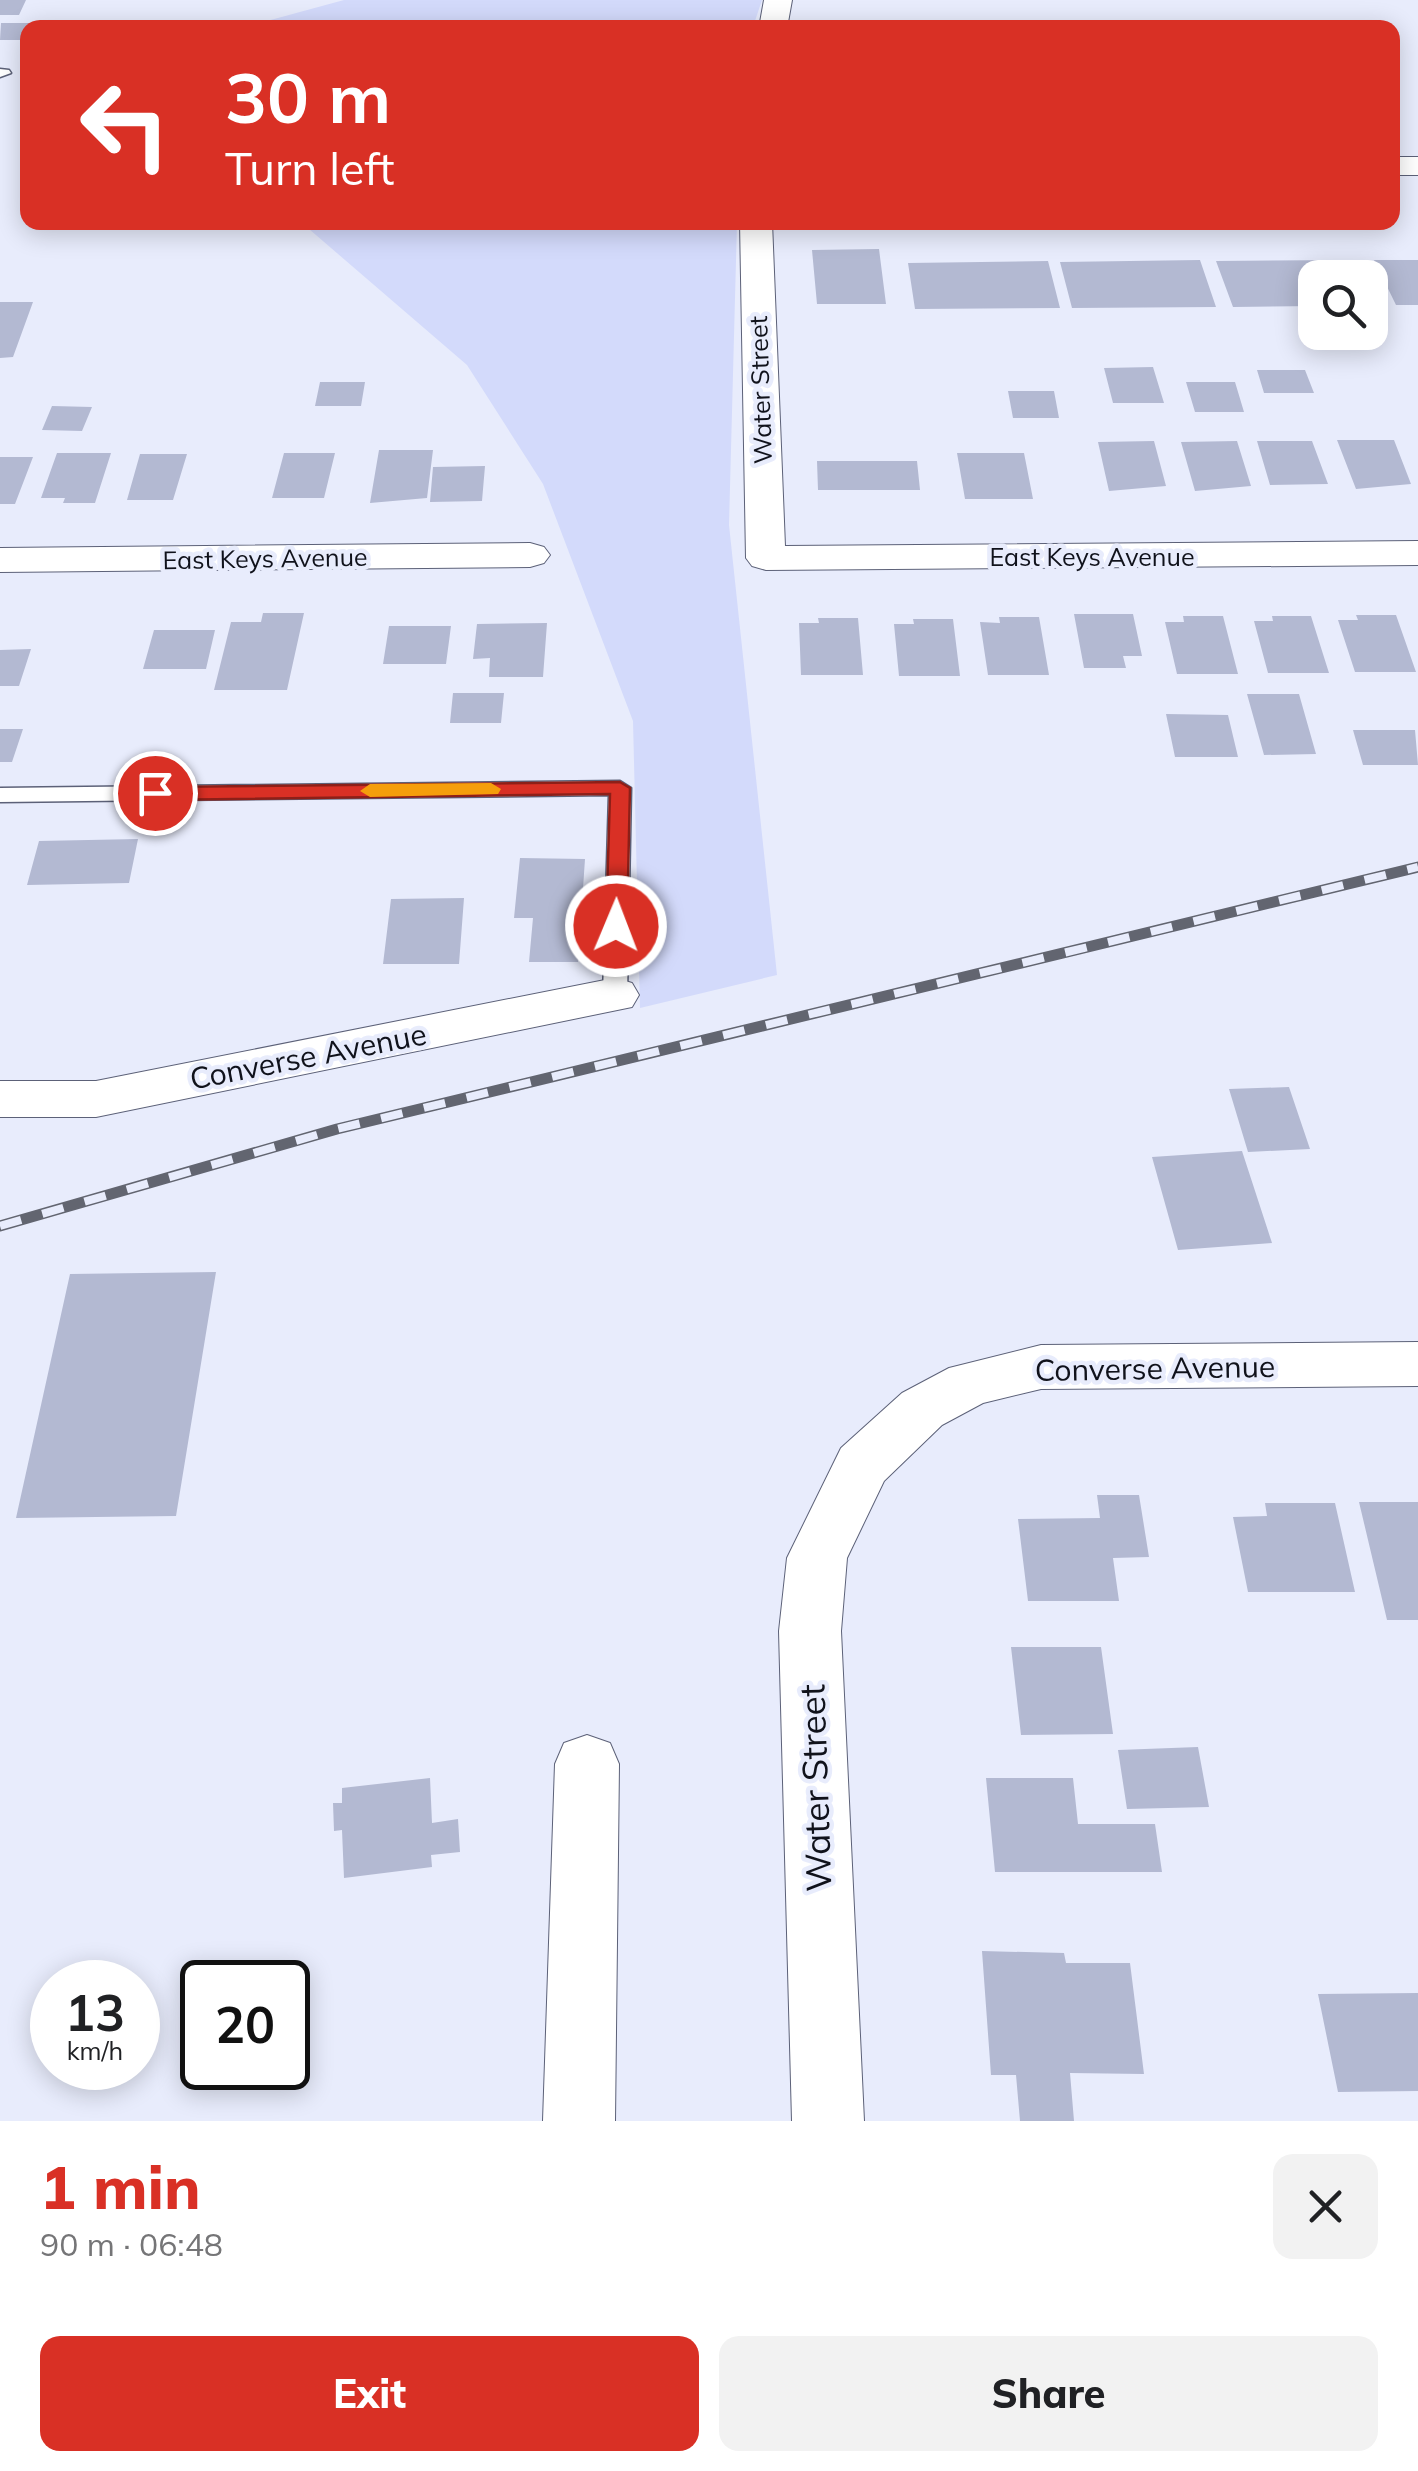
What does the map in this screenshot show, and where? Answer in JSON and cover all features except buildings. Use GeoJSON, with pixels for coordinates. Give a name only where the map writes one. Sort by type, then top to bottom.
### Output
{"type":"FeatureCollection","features":[{"type":"Feature","properties":{"kind":"street","name":"Water Street"},"geometry":{"type":"LineString","coordinates":[[756,230],[766,558]]}},
{"type":"Feature","properties":{"kind":"street","name":"East Keys Avenue"},"geometry":{"type":"LineString","coordinates":[[766,558],[1418,554]]}},
{"type":"Feature","properties":{"kind":"street","name":"East Keys Avenue"},"geometry":{"type":"LineString","coordinates":[[0,560],[530,555]]}},
{"type":"Feature","properties":{"kind":"street","name":"Converse Avenue"},"geometry":{"type":"LineString","coordinates":[[0,1099],[96,1098],[614,995]]}},
{"type":"Feature","properties":{"kind":"street","name":"Converse Avenue"},"geometry":{"type":"LineString","coordinates":[[862,1465],[922,1409],[969,1384],[1040,1367],[1418,1364]]}},
{"type":"Feature","properties":{"kind":"street","name":"Water Street"},"geometry":{"type":"LineString","coordinates":[[828,2121],[810,1631],[817,1558],[862,1465]]}},
{"type":"Feature","properties":{"kind":"street"},"geometry":{"type":"LineString","coordinates":[[579,2121],[586,1764]]}},
{"type":"Feature","properties":{"kind":"lane"},"geometry":{"type":"LineString","coordinates":[[0,795],[620,788],[614,995]]}},
{"type":"Feature","properties":{"kind":"shaded area"},"geometry":{"type":"Polygon","coordinates":[[[344,0],[762,0],[755,20],[271,20],[344,0]]]}},
{"type":"Feature","properties":{"kind":"shaded area"},"geometry":{"type":"Polygon","coordinates":[[[310,230],[737,230],[729,525],[777,975],[640,1008],[633,721],[543,484],[467,365],[310,230]]]}},
{"type":"Feature","properties":{"kind":"railway"},"geometry":{"type":"LineString","coordinates":[[0,1226],[337,1129],[1418,867]]}},
{"type":"Feature","properties":{"kind":"slow traffic"},"geometry":{"type":"LineString","coordinates":[[370,791],[491,789]]}},
{"type":"Feature","properties":{"kind":"route"},"geometry":{"type":"LineString","coordinates":[[155,793],[620,788],[616,926]]}}]}
